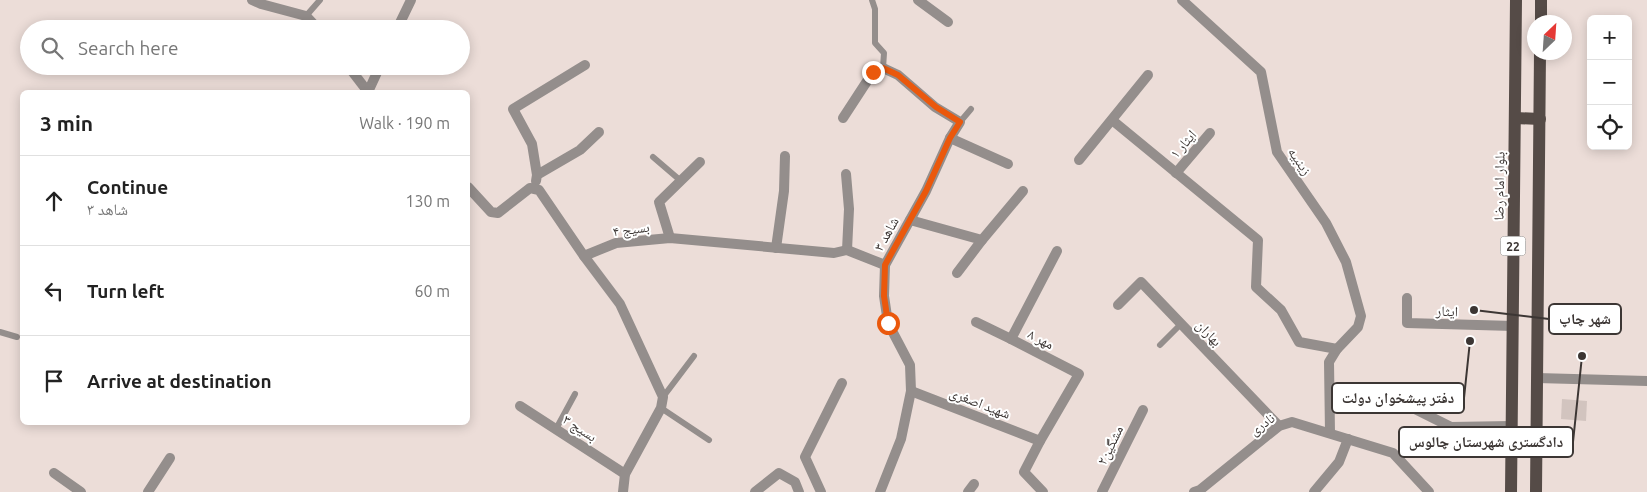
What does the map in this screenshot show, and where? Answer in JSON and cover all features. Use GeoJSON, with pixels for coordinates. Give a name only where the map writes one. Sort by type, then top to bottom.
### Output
{"type":"FeatureCollection","features":[{"type":"Feature","properties":{"kind":"main road","name":"بلوار امام رضا"},"geometry":{"type":"LineString","coordinates":[[1511,492],[1516,0]]}},
{"type":"Feature","properties":{"kind":"main road"},"geometry":{"type":"LineString","coordinates":[[1541,0],[1541,15]]}},
{"type":"Feature","properties":{"kind":"main road"},"geometry":{"type":"LineString","coordinates":[[1536,492],[1540,60]]}},
{"type":"Feature","properties":{"kind":"main road"},"geometry":{"type":"LineString","coordinates":[[1515,118],[1540,120]]}},
{"type":"Feature","properties":{"kind":"street"},"geometry":{"type":"LineString","coordinates":[[252,0],[306,16],[310,20]]}},
{"type":"Feature","properties":{"kind":"street"},"geometry":{"type":"LineString","coordinates":[[401,20],[411,0]]}},
{"type":"Feature","properties":{"kind":"street"},"geometry":{"type":"LineString","coordinates":[[918,0],[948,22]]}},
{"type":"Feature","properties":{"kind":"street","name":"زینبیه"},"geometry":{"type":"LineString","coordinates":[[1182,0],[1261,72],[1276,152],[1326,223],[1346,262],[1361,316],[1358,327],[1337,349],[1330,362],[1330,432]]}},
{"type":"Feature","properties":{"kind":"street"},"geometry":{"type":"LineString","coordinates":[[534,189],[537,175],[532,144],[514,109],[585,65]]}},
{"type":"Feature","properties":{"kind":"street"},"geometry":{"type":"LineString","coordinates":[[843,118],[873,72],[883,68],[898,75],[936,107],[960,122]]}},
{"type":"Feature","properties":{"kind":"street"},"geometry":{"type":"LineString","coordinates":[[355,75],[366,90]]}},
{"type":"Feature","properties":{"kind":"street"},"geometry":{"type":"LineString","coordinates":[[369,90],[376,75]]}},
{"type":"Feature","properties":{"kind":"street"},"geometry":{"type":"LineString","coordinates":[[1079,160],[1148,75]]}},
{"type":"Feature","properties":{"kind":"street"},"geometry":{"type":"LineString","coordinates":[[1112,120],[1258,240],[1256,287],[1281,310],[1299,342],[1337,349]]}},
{"type":"Feature","properties":{"kind":"street","name":"شاهد ۳"},"geometry":{"type":"LineString","coordinates":[[880,492],[901,438],[911,391],[910,364],[888,323],[884,296],[885,265],[926,191],[950,138],[960,122]]}},
{"type":"Feature","properties":{"kind":"street"},"geometry":{"type":"LineString","coordinates":[[537,175],[580,150],[599,132]]}},
{"type":"Feature","properties":{"kind":"street","name":"ایثار ۱"},"geometry":{"type":"LineString","coordinates":[[1176,173],[1210,133]]}},
{"type":"Feature","properties":{"kind":"street"},"geometry":{"type":"LineString","coordinates":[[950,138],[1008,164]]}},
{"type":"Feature","properties":{"kind":"street"},"geometry":{"type":"LineString","coordinates":[[776,248],[784,191],[785,156]]}},
{"type":"Feature","properties":{"kind":"street"},"geometry":{"type":"LineString","coordinates":[[670,238],[659,202],[700,162]]}},
{"type":"Feature","properties":{"kind":"street"},"geometry":{"type":"LineString","coordinates":[[846,174],[849,210],[847,250]]}},
{"type":"Feature","properties":{"kind":"street"},"geometry":{"type":"LineString","coordinates":[[470,189],[491,212],[498,213],[530,188],[539,190],[584,256],[620,304],[662,398],[662,408],[625,474],[623,492]]}},
{"type":"Feature","properties":{"kind":"street"},"geometry":{"type":"LineString","coordinates":[[957,274],[982,240],[1023,191]]}},
{"type":"Feature","properties":{"kind":"street"},"geometry":{"type":"LineString","coordinates":[[910,220],[982,240]]}},
{"type":"Feature","properties":{"kind":"street","name":"بسیج ۴"},"geometry":{"type":"LineString","coordinates":[[584,256],[616,243],[670,238],[834,254],[847,250],[885,265]]}},
{"type":"Feature","properties":{"kind":"street","name":"مهر ۸"},"geometry":{"type":"LineString","coordinates":[[1040,441],[1078,374],[1011,339],[1057,251]]}},
{"type":"Feature","properties":{"kind":"street","name":"بهاران"},"geometry":{"type":"LineString","coordinates":[[1118,305],[1141,282],[1279,426]]}},
{"type":"Feature","properties":{"kind":"street","name":"ایثار"},"geometry":{"type":"LineString","coordinates":[[1407,298],[1407,323],[1513,326]]}},
{"type":"Feature","properties":{"kind":"street"},"geometry":{"type":"LineString","coordinates":[[976,322],[1011,339]]}},
{"type":"Feature","properties":{"kind":"street"},"geometry":{"type":"LineString","coordinates":[[1537,378],[1647,381]]}},
{"type":"Feature","properties":{"kind":"street"},"geometry":{"type":"LineString","coordinates":[[821,492],[806,458],[842,383]]}},
{"type":"Feature","properties":{"kind":"street"},"geometry":{"type":"LineString","coordinates":[[1342,388],[1379,391],[1450,427],[1511,426]]}},
{"type":"Feature","properties":{"kind":"street","name":"شهید اصغری"},"geometry":{"type":"LineString","coordinates":[[911,391],[1040,441]]}},
{"type":"Feature","properties":{"kind":"street","name":"بسیج ۳"},"geometry":{"type":"LineString","coordinates":[[520,406],[625,474]]}},
{"type":"Feature","properties":{"kind":"street","name":"مشگین۲"},"geometry":{"type":"LineString","coordinates":[[1102,492],[1142,410]]}},
{"type":"Feature","properties":{"kind":"street","name":"نادری"},"geometry":{"type":"LineString","coordinates":[[1194,492],[1200,490],[1279,426],[1292,422],[1330,432],[1393,453],[1424,490]]}},
{"type":"Feature","properties":{"kind":"street"},"geometry":{"type":"LineString","coordinates":[[1314,492],[1340,462],[1348,438]]}},
{"type":"Feature","properties":{"kind":"street"},"geometry":{"type":"LineString","coordinates":[[1040,441],[1024,472],[1043,492]]}},
{"type":"Feature","properties":{"kind":"street"},"geometry":{"type":"LineString","coordinates":[[148,492],[170,458]]}},
{"type":"Feature","properties":{"kind":"street"},"geometry":{"type":"LineString","coordinates":[[756,492],[779,472],[795,482],[799,492]]}},
{"type":"Feature","properties":{"kind":"street"},"geometry":{"type":"LineString","coordinates":[[54,473],[81,492]]}},
{"type":"Feature","properties":{"kind":"lane"},"geometry":{"type":"LineString","coordinates":[[306,16],[320,0]]}},
{"type":"Feature","properties":{"kind":"lane"},"geometry":{"type":"LineString","coordinates":[[872,0],[875,10],[875,43],[884,53],[883,68]]}},
{"type":"Feature","properties":{"kind":"lane"},"geometry":{"type":"LineString","coordinates":[[960,122],[971,109]]}},
{"type":"Feature","properties":{"kind":"lane"},"geometry":{"type":"LineString","coordinates":[[653,157],[681,181]]}},
{"type":"Feature","properties":{"kind":"lane"},"geometry":{"type":"LineString","coordinates":[[1160,345],[1181,324]]}},
{"type":"Feature","properties":{"kind":"lane"},"geometry":{"type":"LineString","coordinates":[[0,332],[17,337]]}},
{"type":"Feature","properties":{"kind":"lane"},"geometry":{"type":"LineString","coordinates":[[662,398],[694,356]]}},
{"type":"Feature","properties":{"kind":"lane"},"geometry":{"type":"LineString","coordinates":[[556,429],[575,394]]}},
{"type":"Feature","properties":{"kind":"lane"},"geometry":{"type":"LineString","coordinates":[[662,408],[710,440]]}},
{"type":"Feature","properties":{"kind":"building"},"geometry":{"type":"Polygon","coordinates":[[[1562,399],[1587,401],[1586,421],[1561,419],[1562,399]]]}},
{"type":"Feature","properties":{"kind":"place","name":"شهر چاپ"},"geometry":{"type":"Point","coordinates":[1474,310]}},
{"type":"Feature","properties":{"kind":"place","name":"دفتر پیشخوان دولت"},"geometry":{"type":"Point","coordinates":[1470,341]}},
{"type":"Feature","properties":{"kind":"place","name":"دادگستری شهرستان چالوس"},"geometry":{"type":"Point","coordinates":[1582,356]}},
{"type":"Feature","properties":{"kind":"route"},"geometry":{"type":"LineString","coordinates":[[873,72],[883,68],[898,75],[936,107],[960,122],[950,138],[926,191],[885,265],[884,296],[888,323]]}}]}
